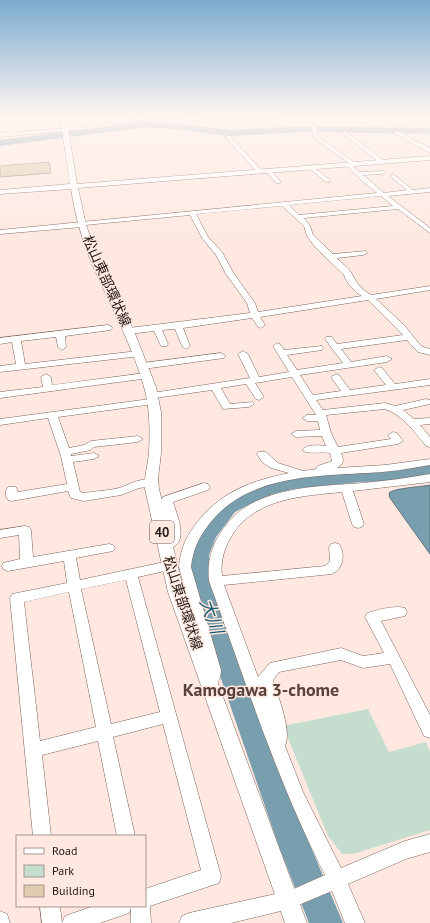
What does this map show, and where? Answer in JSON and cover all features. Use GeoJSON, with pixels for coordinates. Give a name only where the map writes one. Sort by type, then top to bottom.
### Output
{"type":"FeatureCollection","features":[{"type":"Feature","properties":{"kind":"main road","name":"松山東部環状線"},"geometry":{"type":"LineString","coordinates":[[70,159],[82,224],[96,263],[129,331],[153,398],[155,412],[155,453],[151,483],[176,592],[209,682],[295,897],[296,923]]}},
{"type":"Feature","properties":{"kind":"main road"},"geometry":{"type":"LineString","coordinates":[[0,192],[417,159]]}},
{"type":"Feature","properties":{"kind":"street"},"geometry":{"type":"LineString","coordinates":[[248,159],[260,172]]}},
{"type":"Feature","properties":{"kind":"street"},"geometry":{"type":"LineString","coordinates":[[343,159],[351,165],[358,174],[382,194],[430,231]]}},
{"type":"Feature","properties":{"kind":"street"},"geometry":{"type":"LineString","coordinates":[[378,159],[382,162]]}},
{"type":"Feature","properties":{"kind":"street"},"geometry":{"type":"LineString","coordinates":[[312,168],[328,181]]}},
{"type":"Feature","properties":{"kind":"street"},"geometry":{"type":"LineString","coordinates":[[269,171],[278,182]]}},
{"type":"Feature","properties":{"kind":"street"},"geometry":{"type":"LineString","coordinates":[[358,174],[382,172]]}},
{"type":"Feature","properties":{"kind":"street"},"geometry":{"type":"LineString","coordinates":[[393,176],[411,191]]}},
{"type":"Feature","properties":{"kind":"street"},"geometry":{"type":"LineString","coordinates":[[337,190],[345,197]]}},
{"type":"Feature","properties":{"kind":"street"},"geometry":{"type":"LineString","coordinates":[[0,232],[284,204],[299,200],[430,190]]}},
{"type":"Feature","properties":{"kind":"street"},"geometry":{"type":"LineString","coordinates":[[284,204],[307,226],[310,236],[318,246],[331,256],[348,274],[350,280],[358,290],[370,298],[401,327],[421,350],[430,352]]}},
{"type":"Feature","properties":{"kind":"street"},"geometry":{"type":"LineString","coordinates":[[298,217],[400,207]]}},
{"type":"Feature","properties":{"kind":"street"},"geometry":{"type":"LineString","coordinates":[[192,212],[205,238],[219,254],[230,274],[251,303],[255,316],[261,325]]}},
{"type":"Feature","properties":{"kind":"street"},"geometry":{"type":"LineString","coordinates":[[331,256],[363,253]]}},
{"type":"Feature","properties":{"kind":"street"},"geometry":{"type":"LineString","coordinates":[[129,331],[255,316],[430,288]]}},
{"type":"Feature","properties":{"kind":"street"},"geometry":{"type":"LineString","coordinates":[[302,308],[309,318]]}},
{"type":"Feature","properties":{"kind":"street"},"geometry":{"type":"LineString","coordinates":[[178,326],[186,346]]}},
{"type":"Feature","properties":{"kind":"street"},"geometry":{"type":"LineString","coordinates":[[0,340],[108,328]]}},
{"type":"Feature","properties":{"kind":"street"},"geometry":{"type":"LineString","coordinates":[[157,328],[164,344]]}},
{"type":"Feature","properties":{"kind":"street"},"geometry":{"type":"LineString","coordinates":[[60,334],[62,347]]}},
{"type":"Feature","properties":{"kind":"street"},"geometry":{"type":"LineString","coordinates":[[335,347],[409,337]]}},
{"type":"Feature","properties":{"kind":"street"},"geometry":{"type":"LineString","coordinates":[[16,339],[21,367]]}},
{"type":"Feature","properties":{"kind":"street"},"geometry":{"type":"LineString","coordinates":[[329,339],[349,365]]}},
{"type":"Feature","properties":{"kind":"street"},"geometry":{"type":"LineString","coordinates":[[262,454],[268,463],[273,466],[301,474],[311,470],[332,466],[337,463],[338,459],[326,433],[321,415],[279,350],[319,348]]}},
{"type":"Feature","properties":{"kind":"street"},"geometry":{"type":"LineString","coordinates":[[243,354],[259,397]]}},
{"type":"Feature","properties":{"kind":"street"},"geometry":{"type":"LineString","coordinates":[[0,370],[21,367],[142,365],[221,356]]}},
{"type":"Feature","properties":{"kind":"street"},"geometry":{"type":"LineString","coordinates":[[0,422],[52,415],[215,386],[387,359]]}},
{"type":"Feature","properties":{"kind":"street"},"geometry":{"type":"LineString","coordinates":[[0,395],[48,389],[142,365]]}},
{"type":"Feature","properties":{"kind":"street"},"geometry":{"type":"LineString","coordinates":[[379,370],[392,387]]}},
{"type":"Feature","properties":{"kind":"street"},"geometry":{"type":"LineString","coordinates":[[46,377],[48,389]]}},
{"type":"Feature","properties":{"kind":"street"},"geometry":{"type":"LineString","coordinates":[[336,377],[348,393]]}},
{"type":"Feature","properties":{"kind":"street"},"geometry":{"type":"LineString","coordinates":[[310,398],[430,382]]}},
{"type":"Feature","properties":{"kind":"street"},"geometry":{"type":"LineString","coordinates":[[215,386],[227,407],[249,404]]}},
{"type":"Feature","properties":{"kind":"street"},"geometry":{"type":"LineString","coordinates":[[395,409],[426,402]]}},
{"type":"Feature","properties":{"kind":"street"},"geometry":{"type":"LineString","coordinates":[[307,418],[386,406],[395,409],[412,422],[430,444]]}},
{"type":"Feature","properties":{"kind":"street"},"geometry":{"type":"LineString","coordinates":[[52,415],[76,495],[84,497],[121,491],[137,484],[151,483]]}},
{"type":"Feature","properties":{"kind":"street"},"geometry":{"type":"LineString","coordinates":[[412,422],[430,421]]}},
{"type":"Feature","properties":{"kind":"street"},"geometry":{"type":"LineString","coordinates":[[296,434],[326,433]]}},
{"type":"Feature","properties":{"kind":"street"},"geometry":{"type":"LineString","coordinates":[[307,450],[320,448],[334,451],[398,441],[393,435]]}},
{"type":"Feature","properties":{"kind":"street"},"geometry":{"type":"LineString","coordinates":[[65,456],[87,448],[91,444],[138,439]]}},
{"type":"Feature","properties":{"kind":"street"},"geometry":{"type":"LineString","coordinates":[[65,456],[94,456]]}},
{"type":"Feature","properties":{"kind":"street"},"geometry":{"type":"LineString","coordinates":[[209,682],[214,676],[214,670],[185,567],[186,551],[204,519],[226,499],[240,491],[270,480],[301,474],[371,470],[430,462]]}},
{"type":"Feature","properties":{"kind":"street"},"geometry":{"type":"LineString","coordinates":[[355,923],[333,880],[282,757],[216,581],[214,569],[215,557],[228,529],[239,517],[265,502],[284,496],[430,478]]}},
{"type":"Feature","properties":{"kind":"street"},"geometry":{"type":"LineString","coordinates":[[12,490],[12,496],[73,487]]}},
{"type":"Feature","properties":{"kind":"street"},"geometry":{"type":"LineString","coordinates":[[165,546],[173,542],[176,533],[167,500],[204,487]]}},
{"type":"Feature","properties":{"kind":"street"},"geometry":{"type":"LineString","coordinates":[[346,488],[358,524]]}},
{"type":"Feature","properties":{"kind":"street"},"geometry":{"type":"LineString","coordinates":[[0,534],[25,530],[27,563]]}},
{"type":"Feature","properties":{"kind":"street"},"geometry":{"type":"LineString","coordinates":[[216,581],[327,571],[332,569],[336,564],[337,557],[335,547]]}},
{"type":"Feature","properties":{"kind":"street"},"geometry":{"type":"LineString","coordinates":[[8,566],[109,548]]}},
{"type":"Feature","properties":{"kind":"street"},"geometry":{"type":"LineString","coordinates":[[69,555],[74,586],[126,835]]}},
{"type":"Feature","properties":{"kind":"street"},"geometry":{"type":"LineString","coordinates":[[42,835],[17,598],[169,566]]}},
{"type":"Feature","properties":{"kind":"street"},"geometry":{"type":"LineString","coordinates":[[131,575],[212,876],[146,898]]}},
{"type":"Feature","properties":{"kind":"street"},"geometry":{"type":"LineString","coordinates":[[400,612],[372,617],[430,731]]}},
{"type":"Feature","properties":{"kind":"street"},"geometry":{"type":"LineString","coordinates":[[282,757],[277,721],[265,679],[275,667],[341,654],[363,662],[394,658]]}},
{"type":"Feature","properties":{"kind":"street"},"geometry":{"type":"LineString","coordinates":[[33,750],[170,716]]}},
{"type":"Feature","properties":{"kind":"street"},"geometry":{"type":"LineString","coordinates":[[189,923],[295,897],[405,850],[430,843]]}},
{"type":"Feature","properties":{"kind":"street"},"geometry":{"type":"LineString","coordinates":[[50,907],[52,923]]}},
{"type":"Feature","properties":{"kind":"street"},"geometry":{"type":"LineString","coordinates":[[72,923],[119,907]]}},
{"type":"Feature","properties":{"kind":"street"},"geometry":{"type":"LineString","coordinates":[[140,907],[141,923]]}},
{"type":"Feature","properties":{"kind":"green space"},"geometry":{"type":"Polygon","coordinates":[[[368,709],[389,752],[426,742],[430,752],[430,830],[353,854],[342,854],[328,836],[283,726],[368,709]]]}},
{"type":"Feature","properties":{"kind":"water"},"geometry":{"type":"Polygon","coordinates":[[[430,485],[430,554],[390,498],[389,493],[402,489],[430,485]]]}},
{"type":"Feature","properties":{"kind":"building"},"geometry":{"type":"Polygon","coordinates":[[[49,162],[51,173],[0,177],[0,166],[49,162]]]}},
{"type":"Feature","properties":{"kind":"waterway","name":"大川"},"geometry":{"type":"LineString","coordinates":[[326,923],[295,847],[198,580],[198,555],[206,535],[228,507],[267,489],[293,483],[361,476],[396,475],[430,470]]}},
{"type":"Feature","properties":{"kind":"district","name":"Kamogawa 3-chome"},"geometry":{"type":"Point","coordinates":[261,689]}}]}
